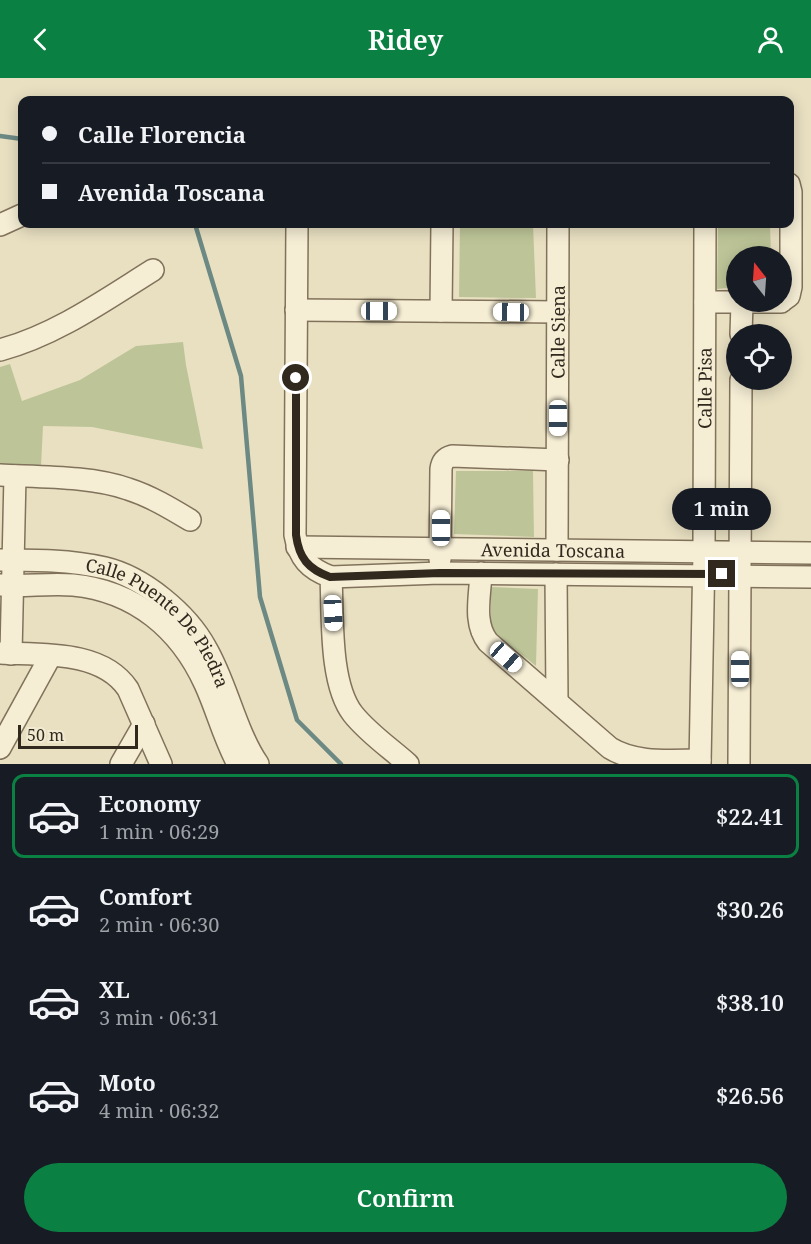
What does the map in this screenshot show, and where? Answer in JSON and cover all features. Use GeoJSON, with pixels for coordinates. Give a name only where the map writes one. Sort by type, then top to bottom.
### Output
{"type":"FeatureCollection","features":[{"type":"Feature","properties":{"kind":"street"},"geometry":{"type":"LineString","coordinates":[[0,225],[18,217]]}},
{"type":"Feature","properties":{"kind":"street"},"geometry":{"type":"LineString","coordinates":[[297,228],[297,547],[309,567],[330,577],[336,673],[345,701],[359,721],[408,764]]}},
{"type":"Feature","properties":{"kind":"street"},"geometry":{"type":"LineString","coordinates":[[441,311],[442,228]]}},
{"type":"Feature","properties":{"kind":"street","name":"Calle Siena"},"geometry":{"type":"LineString","coordinates":[[557,550],[558,228]]}},
{"type":"Feature","properties":{"kind":"street","name":"Calle Pisa"},"geometry":{"type":"LineString","coordinates":[[700,762],[704,574],[705,228]]}},
{"type":"Feature","properties":{"kind":"street"},"geometry":{"type":"LineString","coordinates":[[791,246],[792,228]]}},
{"type":"Feature","properties":{"kind":"street"},"geometry":{"type":"LineString","coordinates":[[0,350],[47,332],[86,313],[153,270]]}},
{"type":"Feature","properties":{"kind":"street"},"geometry":{"type":"LineString","coordinates":[[705,302],[726,303]]}},
{"type":"Feature","properties":{"kind":"street"},"geometry":{"type":"LineString","coordinates":[[296,310],[558,312]]}},
{"type":"Feature","properties":{"kind":"street","name":"Calle Pisa"},"geometry":{"type":"LineString","coordinates":[[739,764],[741,390]]}},
{"type":"Feature","properties":{"kind":"street"},"geometry":{"type":"LineString","coordinates":[[440,573],[441,463],[446,458],[452,456],[558,460]]}},
{"type":"Feature","properties":{"kind":"street"},"geometry":{"type":"LineString","coordinates":[[161,764],[122,681],[105,667],[94,662],[6,654],[8,476],[100,481],[127,488],[157,501],[190,520]]}},
{"type":"Feature","properties":{"kind":"street","name":"Avenida Toscana"},"geometry":{"type":"LineString","coordinates":[[297,547],[811,553]]}},
{"type":"Feature","properties":{"kind":"street","name":"Calle Puente De Piedra"},"geometry":{"type":"LineString","coordinates":[[6,560],[107,568],[156,593],[175,608],[187,620],[206,647],[230,699],[252,764]]}},
{"type":"Feature","properties":{"kind":"street","name":"Avenida Toscana"},"geometry":{"type":"LineString","coordinates":[[330,577],[440,573],[741,574],[811,577]]}},
{"type":"Feature","properties":{"kind":"street"},"geometry":{"type":"LineString","coordinates":[[481,573],[478,624],[481,633],[488,642],[610,748],[628,758],[700,762]]}},
{"type":"Feature","properties":{"kind":"street"},"geometry":{"type":"LineString","coordinates":[[556,574],[557,701]]}},
{"type":"Feature","properties":{"kind":"street","name":"Calle Puente De Piedra"},"geometry":{"type":"LineString","coordinates":[[6,586],[73,585],[105,592],[130,601],[158,619],[178,638],[191,657],[252,764]]}},
{"type":"Feature","properties":{"kind":"street"},"geometry":{"type":"LineString","coordinates":[[0,748],[50,657]]}},
{"type":"Feature","properties":{"kind":"street"},"geometry":{"type":"LineString","coordinates":[[121,764],[144,724]]}},
{"type":"Feature","properties":{"kind":"green space"},"geometry":{"type":"Polygon","coordinates":[[[460,228],[533,228],[536,298],[459,297],[460,228]]]}},
{"type":"Feature","properties":{"kind":"green space"},"geometry":{"type":"Polygon","coordinates":[[[718,228],[770,228],[771,246],[726,246],[726,288],[717,289],[718,228]]]}},
{"type":"Feature","properties":{"kind":"green space"},"geometry":{"type":"Polygon","coordinates":[[[183,342],[203,449],[92,427],[43,426],[41,467],[0,468],[0,367],[10,364],[22,401],[80,380],[136,346],[183,342]]]}},
{"type":"Feature","properties":{"kind":"green space"},"geometry":{"type":"Polygon","coordinates":[[[456,471],[533,471],[534,537],[454,534],[456,471]]]}},
{"type":"Feature","properties":{"kind":"green space"},"geometry":{"type":"Polygon","coordinates":[[[491,587],[538,589],[536,666],[491,630],[491,587]]]}},
{"type":"Feature","properties":{"kind":"waterway"},"geometry":{"type":"LineString","coordinates":[[0,136],[18,138]]}},
{"type":"Feature","properties":{"kind":"waterway"},"geometry":{"type":"LineString","coordinates":[[196,228],[241,376],[260,597],[297,720],[341,764]]}},
{"type":"Feature","properties":{"kind":"route"},"geometry":{"type":"LineString","coordinates":[[296,378],[297,547],[309,567],[318,572],[330,577],[440,573],[722,574]]}}]}
